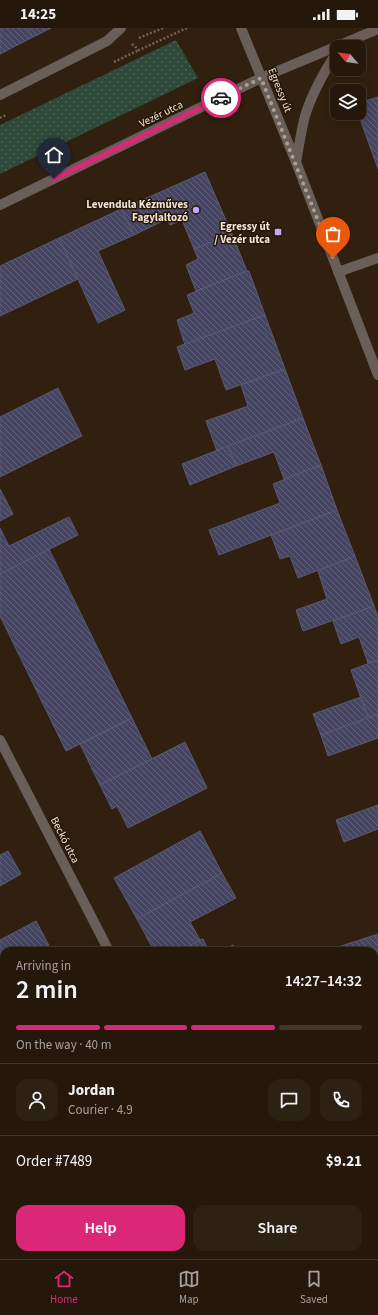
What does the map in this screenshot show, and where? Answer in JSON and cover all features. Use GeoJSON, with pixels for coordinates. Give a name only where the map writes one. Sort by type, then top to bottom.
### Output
{"type":"FeatureCollection","features":[{"type":"Feature","properties":{"kind":"street","name":"Egressy út"},"geometry":{"type":"LineString","coordinates":[[242,28],[296,162],[378,375]]}},
{"type":"Feature","properties":{"kind":"street","name":"Vezér utca"},"geometry":{"type":"LineString","coordinates":[[355,40],[378,29]]}},
{"type":"Feature","properties":{"kind":"street"},"geometry":{"type":"LineString","coordinates":[[0,95],[108,41],[120,30]]}},
{"type":"Feature","properties":{"kind":"street","name":"Vezér utca"},"geometry":{"type":"LineString","coordinates":[[0,205],[261,78],[330,51]]}},
{"type":"Feature","properties":{"kind":"street","name":"Egressy út"},"geometry":{"type":"LineString","coordinates":[[296,162],[305,117],[310,102],[322,75],[330,63]]}},
{"type":"Feature","properties":{"kind":"street"},"geometry":{"type":"LineString","coordinates":[[338,272],[378,258]]}},
{"type":"Feature","properties":{"kind":"street","name":"Beckó utca"},"geometry":{"type":"LineString","coordinates":[[0,740],[107,947]]}},
{"type":"Feature","properties":{"kind":"path"},"geometry":{"type":"LineString","coordinates":[[120,30],[139,50],[187,28]]}},
{"type":"Feature","properties":{"kind":"green space"},"geometry":{"type":"Polygon","coordinates":[[[176,40],[198,78],[0,174],[0,125],[176,40]]]}},
{"type":"Feature","properties":{"kind":"building"},"geometry":{"type":"Polygon","coordinates":[[[0,28],[28,28],[33,37],[0,54],[0,28]]]}},
{"type":"Feature","properties":{"kind":"building"},"geometry":{"type":"Polygon","coordinates":[[[28,28],[51,28],[33,37],[28,28]]]}},
{"type":"Feature","properties":{"kind":"building"},"geometry":{"type":"Polygon","coordinates":[[[378,97],[378,169],[360,120],[366,120],[366,101],[378,97]]]}},
{"type":"Feature","properties":{"kind":"building"},"geometry":{"type":"Polygon","coordinates":[[[205,172],[232,234],[194,249],[182,220],[170,225],[156,194],[205,172]]]}},
{"type":"Feature","properties":{"kind":"building"},"geometry":{"type":"Polygon","coordinates":[[[156,194],[167,219],[134,235],[121,209],[156,194]]]}},
{"type":"Feature","properties":{"kind":"building"},"geometry":{"type":"Polygon","coordinates":[[[121,209],[134,235],[98,251],[125,310],[98,323],[59,238],[121,209]]]}},
{"type":"Feature","properties":{"kind":"building"},"geometry":{"type":"Polygon","coordinates":[[[232,234],[247,271],[196,291],[186,265],[198,259],[194,249],[232,234]]]}},
{"type":"Feature","properties":{"kind":"building"},"geometry":{"type":"Polygon","coordinates":[[[59,238],[78,279],[0,316],[0,266],[59,238]]]}},
{"type":"Feature","properties":{"kind":"building"},"geometry":{"type":"Polygon","coordinates":[[[249,271],[265,315],[185,345],[177,320],[194,313],[187,295],[249,271]]]}},
{"type":"Feature","properties":{"kind":"building"},"geometry":{"type":"Polygon","coordinates":[[[265,315],[285,369],[226,390],[215,359],[185,370],[177,347],[265,315]]]}},
{"type":"Feature","properties":{"kind":"building"},"geometry":{"type":"Polygon","coordinates":[[[285,369],[303,418],[217,451],[206,421],[248,406],[241,385],[285,369]]]}},
{"type":"Feature","properties":{"kind":"building"},"geometry":{"type":"Polygon","coordinates":[[[58,388],[82,436],[0,477],[0,417],[58,388]]]}},
{"type":"Feature","properties":{"kind":"building"},"geometry":{"type":"Polygon","coordinates":[[[303,418],[321,465],[284,479],[274,452],[236,466],[228,446],[303,418]]]}},
{"type":"Feature","properties":{"kind":"building"},"geometry":{"type":"Polygon","coordinates":[[[228,446],[236,466],[190,485],[182,464],[228,446]]]}},
{"type":"Feature","properties":{"kind":"building"},"geometry":{"type":"Polygon","coordinates":[[[321,465],[337,510],[219,555],[209,530],[280,503],[273,484],[321,465]]]}},
{"type":"Feature","properties":{"kind":"building"},"geometry":{"type":"Polygon","coordinates":[[[0,489],[13,514],[0,521],[0,489]]]}},
{"type":"Feature","properties":{"kind":"building"},"geometry":{"type":"Polygon","coordinates":[[[337,510],[355,556],[298,578],[290,556],[280,559],[271,535],[337,510]]]}},
{"type":"Feature","properties":{"kind":"building"},"geometry":{"type":"Polygon","coordinates":[[[69,517],[78,535],[0,574],[0,528],[9,546],[69,517]]]}},
{"type":"Feature","properties":{"kind":"building"},"geometry":{"type":"Polygon","coordinates":[[[49,549],[132,718],[66,751],[0,616],[0,574],[49,549]]]}},
{"type":"Feature","properties":{"kind":"building"},"geometry":{"type":"Polygon","coordinates":[[[355,556],[374,606],[303,631],[296,610],[327,599],[318,571],[355,556]]]}},
{"type":"Feature","properties":{"kind":"building"},"geometry":{"type":"Polygon","coordinates":[[[374,606],[378,617],[378,660],[368,663],[359,637],[341,644],[333,621],[374,606]]]}},
{"type":"Feature","properties":{"kind":"building"},"geometry":{"type":"Polygon","coordinates":[[[378,660],[378,714],[368,718],[351,670],[378,660]]]}},
{"type":"Feature","properties":{"kind":"building"},"geometry":{"type":"Polygon","coordinates":[[[361,697],[368,718],[321,735],[313,714],[361,697]]]}},
{"type":"Feature","properties":{"kind":"building"},"geometry":{"type":"Polygon","coordinates":[[[378,714],[378,738],[328,756],[321,735],[378,714]]]}},
{"type":"Feature","properties":{"kind":"building"},"geometry":{"type":"Polygon","coordinates":[[[132,718],[152,759],[100,785],[80,744],[132,718]]]}},
{"type":"Feature","properties":{"kind":"building"},"geometry":{"type":"Polygon","coordinates":[[[185,742],[207,788],[128,828],[117,806],[112,809],[100,785],[185,742]]]}},
{"type":"Feature","properties":{"kind":"building"},"geometry":{"type":"Polygon","coordinates":[[[378,805],[378,829],[344,842],[336,820],[378,805]]]}},
{"type":"Feature","properties":{"kind":"building"},"geometry":{"type":"Polygon","coordinates":[[[200,831],[222,873],[137,919],[114,878],[200,831]]]}},
{"type":"Feature","properties":{"kind":"building"},"geometry":{"type":"Polygon","coordinates":[[[8,851],[21,874],[0,886],[0,855],[8,851]]]}},
{"type":"Feature","properties":{"kind":"building"},"geometry":{"type":"Polygon","coordinates":[[[222,873],[236,898],[190,922],[200,940],[187,947],[152,947],[137,919],[222,873]]]}},
{"type":"Feature","properties":{"kind":"building"},"geometry":{"type":"Polygon","coordinates":[[[36,921],[50,947],[0,947],[0,940],[36,921]]]}},
{"type":"Feature","properties":{"kind":"building"},"geometry":{"type":"Polygon","coordinates":[[[378,934],[378,947],[338,947],[378,934]]]}},
{"type":"Feature","properties":{"kind":"building"},"geometry":{"type":"Polygon","coordinates":[[[203,939],[207,947],[187,947],[203,939]]]}},
{"type":"Feature","properties":{"kind":"way so far"},"geometry":{"type":"LineString","coordinates":[[221,98],[261,78],[296,162],[333,258]]}},
{"type":"Feature","properties":{"kind":"place","name":"Levendula Kézműves Fagylaltozó"},"geometry":{"type":"Point","coordinates":[196,210]}},
{"type":"Feature","properties":{"kind":"place","name":"Egressy út / Vezér utca"},"geometry":{"type":"Point","coordinates":[278,232]}},
{"type":"Feature","properties":{"kind":"route"},"geometry":{"type":"LineString","coordinates":[[54,179],[221,98]]}}]}
